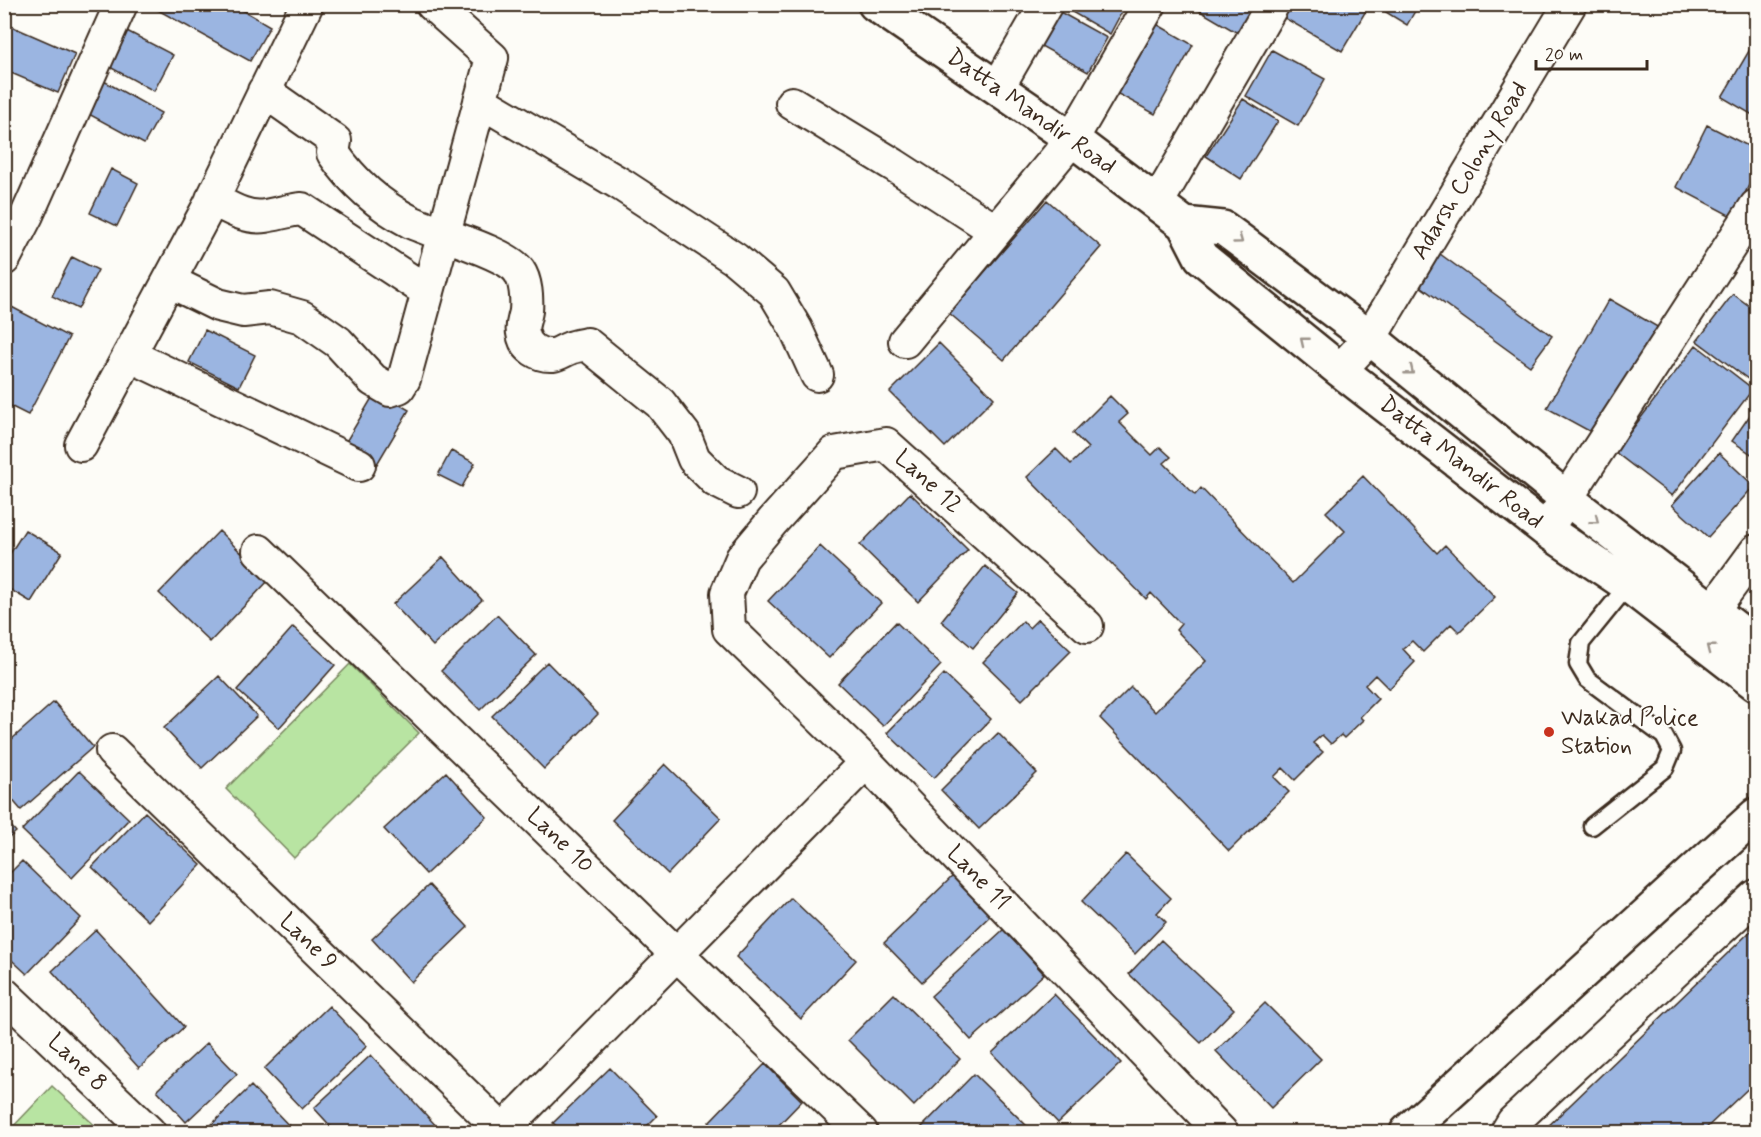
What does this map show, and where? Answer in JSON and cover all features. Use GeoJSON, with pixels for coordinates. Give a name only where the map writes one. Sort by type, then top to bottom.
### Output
{"type":"FeatureCollection","features":[{"type":"Feature","properties":{"kind":"main road","name":"Datta Mandir Road"},"geometry":{"type":"LineString","coordinates":[[877,5],[1072,139],[1157,203],[1184,224],[1201,257],[1340,370],[1546,530],[1628,585],[1756,684]]}},
{"type":"Feature","properties":{"kind":"main road","name":"Datta Mandir Road"},"geometry":{"type":"LineString","coordinates":[[1184,224],[1222,228],[1370,338],[1566,498],[1756,644]]}},
{"type":"Feature","properties":{"kind":"main road"},"geometry":{"type":"LineString","coordinates":[[1407,1132],[1756,814]]}},
{"type":"Feature","properties":{"kind":"street"},"geometry":{"type":"LineString","coordinates":[[4,259],[27,215],[121,4]]}},
{"type":"Feature","properties":{"kind":"street"},"geometry":{"type":"LineString","coordinates":[[81,445],[212,199],[307,4]]}},
{"type":"Feature","properties":{"kind":"street"},"geometry":{"type":"LineString","coordinates":[[169,281],[218,304],[243,311],[270,309],[302,317],[338,342],[373,380],[390,390],[399,387],[404,379],[492,58],[432,4]]}},
{"type":"Feature","properties":{"kind":"street"},"geometry":{"type":"LineString","coordinates":[[998,87],[1046,4]]}},
{"type":"Feature","properties":{"kind":"street"},"geometry":{"type":"LineString","coordinates":[[905,341],[1072,139],[1150,4]]}},
{"type":"Feature","properties":{"kind":"street"},"geometry":{"type":"LineString","coordinates":[[1157,203],[1273,4]]}},
{"type":"Feature","properties":{"kind":"street","name":"Adarsh Colony Road"},"geometry":{"type":"LineString","coordinates":[[1340,370],[1370,338],[1570,4]]}},
{"type":"Feature","properties":{"kind":"street"},"geometry":{"type":"LineString","coordinates":[[264,91],[335,141],[333,153],[342,166],[380,204],[412,222],[465,242],[508,262],[519,271],[525,292],[526,310],[522,332],[527,344],[540,355],[556,355],[569,348],[588,344],[660,402],[684,434],[694,459],[716,481],[738,492]]}},
{"type":"Feature","properties":{"kind":"street"},"geometry":{"type":"LineString","coordinates":[[480,101],[622,185],[735,259],[774,292],[796,329],[817,375]]}},
{"type":"Feature","properties":{"kind":"street"},"geometry":{"type":"LineString","coordinates":[[792,103],[996,231]]}},
{"type":"Feature","properties":{"kind":"street"},"geometry":{"type":"LineString","coordinates":[[212,199],[244,214],[263,217],[287,210],[302,210],[428,292]]}},
{"type":"Feature","properties":{"kind":"street"},"geometry":{"type":"LineString","coordinates":[[1546,530],[1756,206]]}},
{"type":"Feature","properties":{"kind":"street"},"geometry":{"type":"LineString","coordinates":[[129,355],[359,465]]}},
{"type":"Feature","properties":{"kind":"street","name":"Lane 12"},"geometry":{"type":"LineString","coordinates":[[729,629],[726,593],[742,558],[773,521],[834,453],[886,444],[1087,627]]}},
{"type":"Feature","properties":{"kind":"street","name":"Lane 10"},"geometry":{"type":"LineString","coordinates":[[259,551],[861,1132]]}},
{"type":"Feature","properties":{"kind":"street"},"geometry":{"type":"LineString","coordinates":[[1712,611],[1756,551]]}},
{"type":"Feature","properties":{"kind":"street","name":"Lane 11"},"geometry":{"type":"LineString","coordinates":[[729,629],[866,762],[1221,1132]]}},
{"type":"Feature","properties":{"kind":"street","name":"Lane 9"},"geometry":{"type":"LineString","coordinates":[[112,751],[503,1132]]}},
{"type":"Feature","properties":{"kind":"street"},"geometry":{"type":"LineString","coordinates":[[503,1132],[866,762]]}},
{"type":"Feature","properties":{"kind":"street"},"geometry":{"type":"LineString","coordinates":[[1507,1132],[1513,1122],[1756,896]]}},
{"type":"Feature","properties":{"kind":"street","name":"Lane 8"},"geometry":{"type":"LineString","coordinates":[[4,994],[149,1132]]}},
{"type":"Feature","properties":{"kind":"lane"},"geometry":{"type":"LineString","coordinates":[[1592,826],[1665,768],[1672,751],[1664,736],[1587,679],[1578,664],[1581,643],[1628,585]]}},
{"type":"Feature","properties":{"kind":"green space"},"geometry":{"type":"Polygon","coordinates":[[[350,664],[419,733],[294,858],[226,789],[350,664]]]}},
{"type":"Feature","properties":{"kind":"green space"},"geometry":{"type":"Polygon","coordinates":[[[52,1086],[102,1132],[8,1132],[52,1086]]]}},
{"type":"Feature","properties":{"kind":"building"},"geometry":{"type":"Polygon","coordinates":[[[147,4],[232,4],[270,26],[250,61],[147,4]]]}},
{"type":"Feature","properties":{"kind":"building"},"geometry":{"type":"Polygon","coordinates":[[[1058,4],[1126,4],[1110,34],[1058,4]]]}},
{"type":"Feature","properties":{"kind":"building"},"geometry":{"type":"Polygon","coordinates":[[[1188,4],[1250,4],[1262,11],[1246,38],[1188,4]]]}},
{"type":"Feature","properties":{"kind":"building"},"geometry":{"type":"Polygon","coordinates":[[[1287,4],[1370,4],[1342,51],[1281,16],[1287,4]]]}},
{"type":"Feature","properties":{"kind":"building"},"geometry":{"type":"Polygon","coordinates":[[[1377,4],[1419,4],[1407,25],[1376,6],[1377,4]]]}},
{"type":"Feature","properties":{"kind":"building"},"geometry":{"type":"Polygon","coordinates":[[[1051,7],[1107,38],[1088,72],[1032,41],[1051,7]]]}},
{"type":"Feature","properties":{"kind":"building"},"geometry":{"type":"Polygon","coordinates":[[[1153,22],[1193,45],[1155,114],[1107,88],[1153,22]]]}},
{"type":"Feature","properties":{"kind":"building"},"geometry":{"type":"Polygon","coordinates":[[[4,23],[75,54],[58,93],[4,70],[4,23]]]}},
{"type":"Feature","properties":{"kind":"building"},"geometry":{"type":"Polygon","coordinates":[[[125,30],[173,55],[154,91],[106,65],[125,30]]]}},
{"type":"Feature","properties":{"kind":"building"},"geometry":{"type":"Polygon","coordinates":[[[1756,39],[1756,117],[1722,97],[1756,39]]]}},
{"type":"Feature","properties":{"kind":"building"},"geometry":{"type":"Polygon","coordinates":[[[1272,50],[1325,79],[1298,126],[1246,96],[1272,50]]]}},
{"type":"Feature","properties":{"kind":"building"},"geometry":{"type":"Polygon","coordinates":[[[102,80],[161,113],[144,144],[85,112],[102,80]]]}},
{"type":"Feature","properties":{"kind":"building"},"geometry":{"type":"Polygon","coordinates":[[[1243,99],[1278,121],[1241,179],[1206,156],[1243,99]]]}},
{"type":"Feature","properties":{"kind":"building"},"geometry":{"type":"Polygon","coordinates":[[[1707,125],[1756,150],[1756,171],[1733,217],[1676,187],[1707,125]]]}},
{"type":"Feature","properties":{"kind":"building"},"geometry":{"type":"Polygon","coordinates":[[[111,169],[138,183],[117,226],[90,213],[111,169]]]}},
{"type":"Feature","properties":{"kind":"building"},"geometry":{"type":"Polygon","coordinates":[[[1047,200],[1101,247],[1004,360],[949,313],[1047,200]]]}},
{"type":"Feature","properties":{"kind":"building"},"geometry":{"type":"Polygon","coordinates":[[[1436,251],[1552,336],[1530,366],[1413,281],[1436,251]]]}},
{"type":"Feature","properties":{"kind":"building"},"geometry":{"type":"Polygon","coordinates":[[[72,257],[98,270],[78,309],[52,296],[72,257]]]}},
{"type":"Feature","properties":{"kind":"building"},"geometry":{"type":"Polygon","coordinates":[[[1733,294],[1756,311],[1756,385],[1697,341],[1733,294]]]}},
{"type":"Feature","properties":{"kind":"building"},"geometry":{"type":"Polygon","coordinates":[[[1609,299],[1661,329],[1600,437],[1547,408],[1609,299]]]}},
{"type":"Feature","properties":{"kind":"building"},"geometry":{"type":"Polygon","coordinates":[[[4,303],[69,337],[28,415],[4,403],[4,303]]]}},
{"type":"Feature","properties":{"kind":"building"},"geometry":{"type":"Polygon","coordinates":[[[205,330],[255,355],[239,387],[189,362],[205,330]]]}},
{"type":"Feature","properties":{"kind":"building"},"geometry":{"type":"Polygon","coordinates":[[[939,343],[994,398],[945,447],[890,392],[939,343]]]}},
{"type":"Feature","properties":{"kind":"building"},"geometry":{"type":"Polygon","coordinates":[[[1696,345],[1753,389],[1672,496],[1615,452],[1696,345]]]}},
{"type":"Feature","properties":{"kind":"building"},"geometry":{"type":"Polygon","coordinates":[[[376,391],[409,410],[377,464],[344,445],[376,391]]]}},
{"type":"Feature","properties":{"kind":"building"},"geometry":{"type":"Polygon","coordinates":[[[1110,396],[1128,414],[1119,422],[1152,455],[1160,447],[1171,457],[1164,463],[1195,495],[1201,488],[1293,583],[1345,531],[1326,512],[1363,476],[1437,553],[1445,545],[1495,597],[1459,632],[1451,624],[1423,652],[1412,641],[1403,649],[1415,662],[1389,689],[1375,675],[1365,685],[1378,699],[1360,717],[1363,720],[1344,738],[1341,735],[1331,744],[1322,735],[1313,743],[1323,752],[1295,780],[1283,768],[1274,777],[1289,792],[1229,851],[1100,718],[1131,687],[1155,712],[1206,661],[1176,630],[1181,624],[1151,593],[1146,599],[1027,477],[1056,449],[1071,464],[1088,448],[1073,433],[1110,396]]]}},
{"type":"Feature","properties":{"kind":"building"},"geometry":{"type":"Polygon","coordinates":[[[1756,409],[1756,457],[1732,441],[1756,409]]]}},
{"type":"Feature","properties":{"kind":"building"},"geometry":{"type":"Polygon","coordinates":[[[451,451],[475,463],[462,487],[438,475],[451,451]]]}},
{"type":"Feature","properties":{"kind":"building"},"geometry":{"type":"Polygon","coordinates":[[[1719,453],[1754,486],[1708,537],[1672,505],[1719,453]]]}},
{"type":"Feature","properties":{"kind":"building"},"geometry":{"type":"Polygon","coordinates":[[[910,493],[968,550],[918,602],[860,545],[910,493]]]}},
{"type":"Feature","properties":{"kind":"building"},"geometry":{"type":"Polygon","coordinates":[[[25,530],[62,552],[31,602],[4,586],[4,563],[25,530]]]}},
{"type":"Feature","properties":{"kind":"building"},"geometry":{"type":"Polygon","coordinates":[[[219,531],[269,580],[210,642],[159,593],[219,531]]]}},
{"type":"Feature","properties":{"kind":"building"},"geometry":{"type":"Polygon","coordinates":[[[820,546],[881,603],[829,658],[768,601],[820,546]]]}},
{"type":"Feature","properties":{"kind":"building"},"geometry":{"type":"Polygon","coordinates":[[[443,557],[482,600],[433,646],[393,604],[443,557]]]}},
{"type":"Feature","properties":{"kind":"building"},"geometry":{"type":"Polygon","coordinates":[[[985,566],[1018,593],[973,648],[941,621],[985,566]]]}},
{"type":"Feature","properties":{"kind":"building"},"geometry":{"type":"Polygon","coordinates":[[[497,615],[536,655],[480,710],[441,671],[497,615]]]}},
{"type":"Feature","properties":{"kind":"building"},"geometry":{"type":"Polygon","coordinates":[[[1038,619],[1071,651],[1022,700],[983,662],[1023,621],[1029,628],[1038,619]]]}},
{"type":"Feature","properties":{"kind":"building"},"geometry":{"type":"Polygon","coordinates":[[[896,622],[941,665],[883,726],[838,683],[896,622]]]}},
{"type":"Feature","properties":{"kind":"building"},"geometry":{"type":"Polygon","coordinates":[[[293,627],[335,665],[279,728],[237,690],[293,627]]]}},
{"type":"Feature","properties":{"kind":"building"},"geometry":{"type":"Polygon","coordinates":[[[547,662],[598,714],[544,769],[492,716],[547,662]]]}},
{"type":"Feature","properties":{"kind":"building"},"geometry":{"type":"Polygon","coordinates":[[[944,674],[991,719],[934,778],[887,733],[944,674]]]}},
{"type":"Feature","properties":{"kind":"building"},"geometry":{"type":"Polygon","coordinates":[[[219,676],[257,716],[202,768],[164,728],[219,676]]]}},
{"type":"Feature","properties":{"kind":"building"},"geometry":{"type":"Polygon","coordinates":[[[54,702],[93,747],[21,810],[4,790],[4,746],[54,702]]]}},
{"type":"Feature","properties":{"kind":"building"},"geometry":{"type":"Polygon","coordinates":[[[998,733],[1037,773],[979,829],[941,790],[998,733]]]}},
{"type":"Feature","properties":{"kind":"building"},"geometry":{"type":"Polygon","coordinates":[[[665,764],[721,818],[668,874],[612,820],[665,764]]]}},
{"type":"Feature","properties":{"kind":"building"},"geometry":{"type":"Polygon","coordinates":[[[79,771],[129,819],[72,878],[22,830],[79,771]]]}},
{"type":"Feature","properties":{"kind":"building"},"geometry":{"type":"Polygon","coordinates":[[[446,772],[487,817],[426,874],[384,829],[446,772]]]}},
{"type":"Feature","properties":{"kind":"building"},"geometry":{"type":"Polygon","coordinates":[[[145,812],[201,865],[148,921],[92,867],[145,812]]]}},
{"type":"Feature","properties":{"kind":"building"},"geometry":{"type":"Polygon","coordinates":[[[4,818],[16,832],[4,842],[4,818]]]}},
{"type":"Feature","properties":{"kind":"building"},"geometry":{"type":"Polygon","coordinates":[[[1126,854],[1171,898],[1157,913],[1166,922],[1135,954],[1081,902],[1126,854]]]}},
{"type":"Feature","properties":{"kind":"building"},"geometry":{"type":"Polygon","coordinates":[[[22,861],[81,918],[27,974],[4,953],[4,879],[22,861]]]}},
{"type":"Feature","properties":{"kind":"building"},"geometry":{"type":"Polygon","coordinates":[[[957,872],[995,911],[922,982],[884,943],[957,872]]]}},
{"type":"Feature","properties":{"kind":"building"},"geometry":{"type":"Polygon","coordinates":[[[429,885],[468,927],[411,982],[372,939],[429,885]]]}},
{"type":"Feature","properties":{"kind":"building"},"geometry":{"type":"Polygon","coordinates":[[[791,898],[856,960],[801,1019],[736,957],[791,898]]]}},
{"type":"Feature","properties":{"kind":"building"},"geometry":{"type":"Polygon","coordinates":[[[1756,926],[1756,1081],[1702,1132],[1542,1132],[1756,926]]]}},
{"type":"Feature","properties":{"kind":"building"},"geometry":{"type":"Polygon","coordinates":[[[1004,929],[1044,974],[971,1040],[931,996],[1004,929]]]}},
{"type":"Feature","properties":{"kind":"building"},"geometry":{"type":"Polygon","coordinates":[[[96,930],[184,1027],[139,1068],[52,971],[96,930]]]}},
{"type":"Feature","properties":{"kind":"building"},"geometry":{"type":"Polygon","coordinates":[[[1161,940],[1234,1009],[1201,1043],[1129,974],[1161,940]]]}},
{"type":"Feature","properties":{"kind":"building"},"geometry":{"type":"Polygon","coordinates":[[[894,994],[960,1059],[914,1106],[848,1040],[894,994]]]}},
{"type":"Feature","properties":{"kind":"building"},"geometry":{"type":"Polygon","coordinates":[[[1054,994],[1121,1063],[1058,1123],[992,1053],[1054,994]]]}},
{"type":"Feature","properties":{"kind":"building"},"geometry":{"type":"Polygon","coordinates":[[[1265,1003],[1321,1059],[1271,1108],[1216,1051],[1265,1003]]]}},
{"type":"Feature","properties":{"kind":"building"},"geometry":{"type":"Polygon","coordinates":[[[329,1006],[367,1046],[302,1109],[264,1069],[329,1006]]]}},
{"type":"Feature","properties":{"kind":"building"},"geometry":{"type":"Polygon","coordinates":[[[207,1043],[237,1074],[186,1122],[157,1090],[207,1043]]]}},
{"type":"Feature","properties":{"kind":"building"},"geometry":{"type":"Polygon","coordinates":[[[371,1055],[440,1130],[437,1132],[336,1132],[314,1108],[371,1055]]]}},
{"type":"Feature","properties":{"kind":"building"},"geometry":{"type":"Polygon","coordinates":[[[765,1064],[802,1101],[772,1132],[720,1132],[709,1122],[765,1064]]]}},
{"type":"Feature","properties":{"kind":"building"},"geometry":{"type":"Polygon","coordinates":[[[610,1068],[657,1116],[641,1132],[563,1132],[553,1123],[610,1068]]]}},
{"type":"Feature","properties":{"kind":"building"},"geometry":{"type":"Polygon","coordinates":[[[974,1074],[1033,1132],[924,1132],[920,1129],[974,1074]]]}},
{"type":"Feature","properties":{"kind":"building"},"geometry":{"type":"Polygon","coordinates":[[[251,1086],[295,1132],[204,1132],[251,1086]]]}},
{"type":"Feature","properties":{"kind":"place","name":"Wakad Police Station"},"geometry":{"type":"Point","coordinates":[1549,732]}}]}
